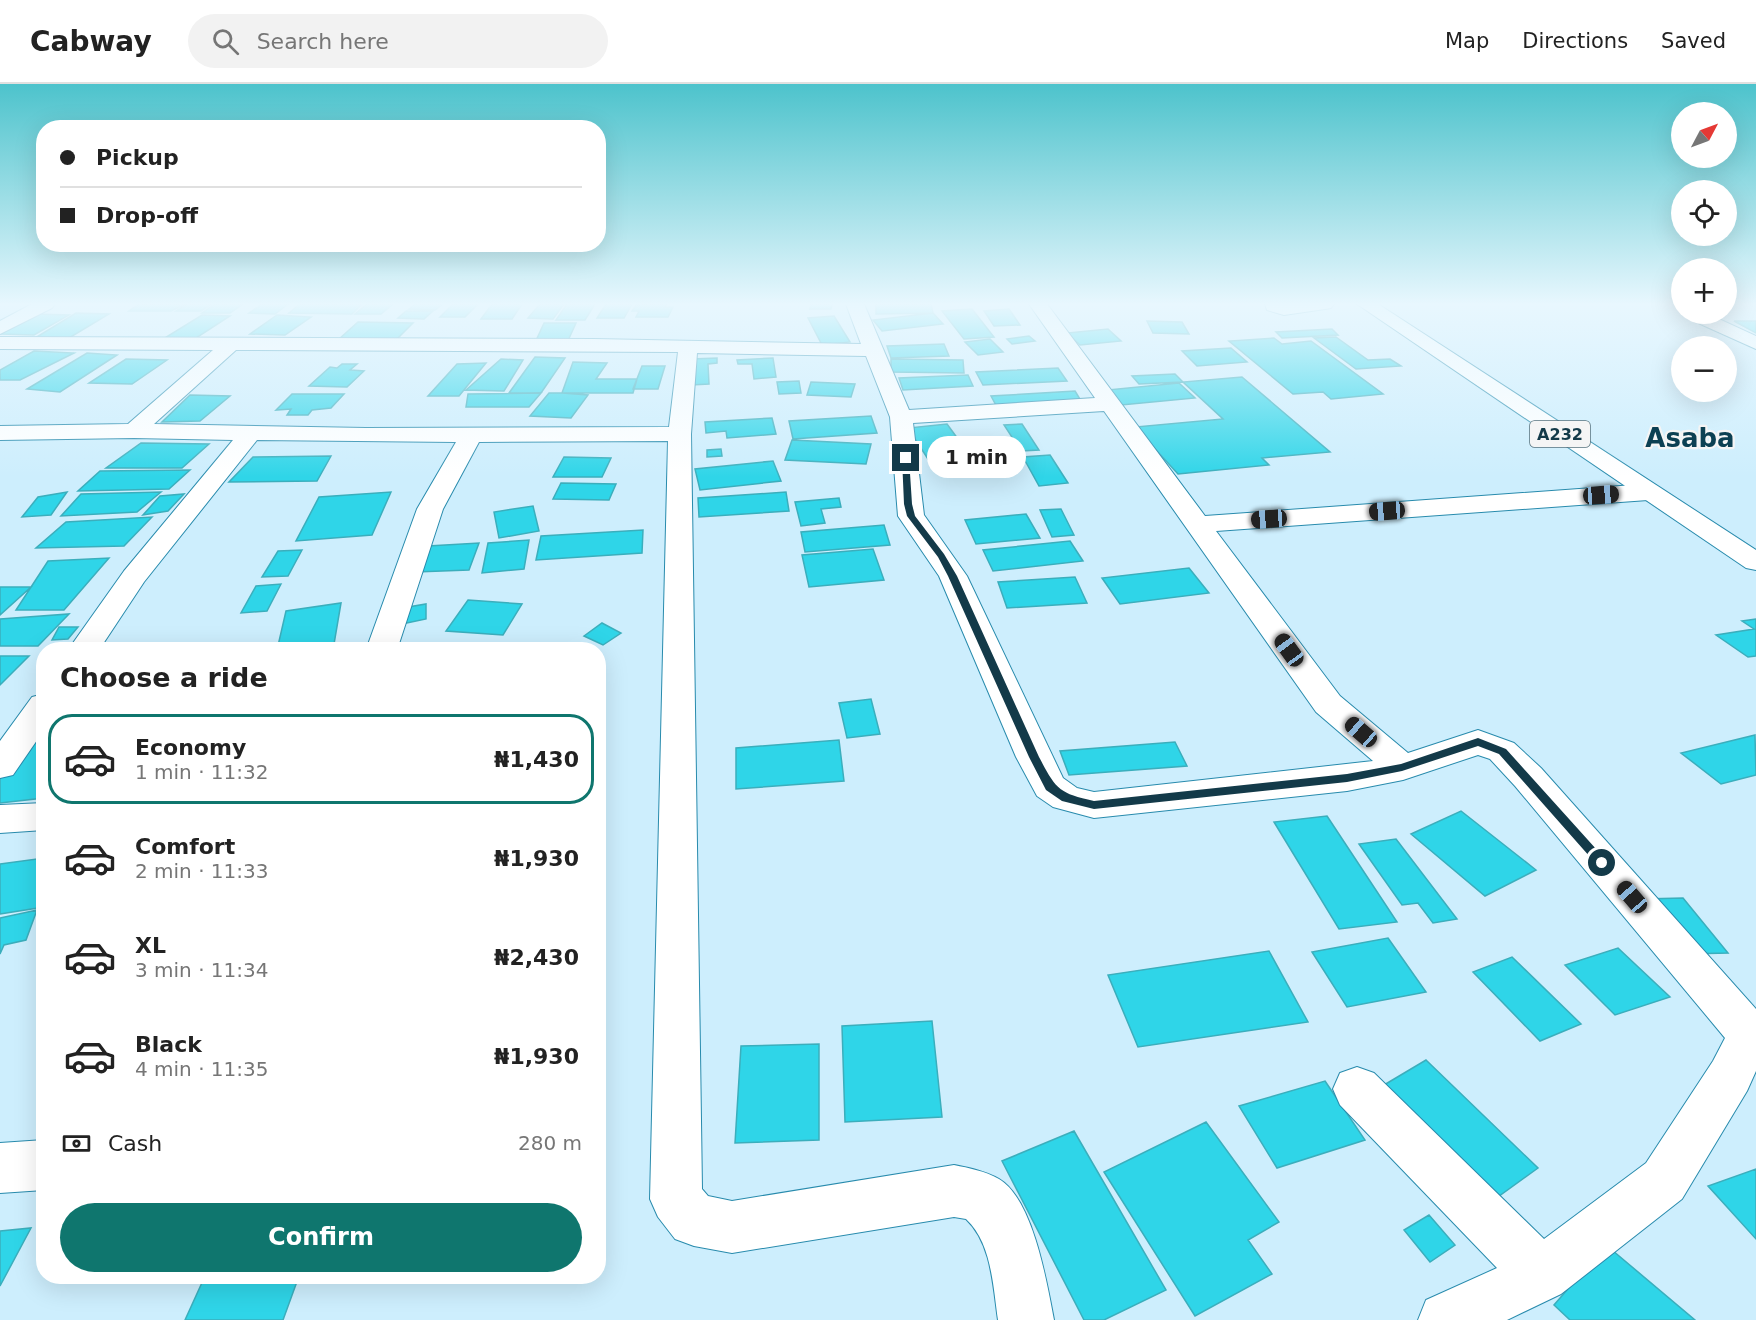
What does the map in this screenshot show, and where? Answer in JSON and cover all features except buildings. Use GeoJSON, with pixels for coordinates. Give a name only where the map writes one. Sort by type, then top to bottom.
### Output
{"type":"FeatureCollection","features":[{"type":"Feature","properties":{"kind":"main road"},"geometry":{"type":"LineString","coordinates":[[134,431],[211,362]]}},
{"type":"Feature","properties":{"kind":"main road"},"geometry":{"type":"LineString","coordinates":[[687,362],[680,434],[676,1199],[694,1220],[732,1227],[954,1191],[981,1197],[1002,1220],[1026,1320]]}},
{"type":"Feature","properties":{"kind":"main road"},"geometry":{"type":"LineString","coordinates":[[878,362],[901,417],[911,516],[941,556],[952,576],[1034,757],[1050,787],[1066,798],[1094,805],[1169,798],[1347,778],[1402,768],[1478,742],[1502,751],[1528,777],[1753,1033],[1730,1076],[1664,1181],[1542,1275],[1446,1320]]}},
{"type":"Feature","properties":{"kind":"main road"},"geometry":{"type":"LineString","coordinates":[[1082,362],[1110,404],[1328,704],[1402,768]]}},
{"type":"Feature","properties":{"kind":"main road","name":"A232"},"geometry":{"type":"LineString","coordinates":[[1463,362],[1648,492],[1756,562]]}},
{"type":"Feature","properties":{"kind":"main road","name":"A232"},"geometry":{"type":"LineString","coordinates":[[1475,362],[1672,481]]}},
{"type":"Feature","properties":{"kind":"main road"},"geometry":{"type":"LineString","coordinates":[[901,417],[1110,404]]}},
{"type":"Feature","properties":{"kind":"main road"},"geometry":{"type":"LineString","coordinates":[[0,433],[134,431],[249,435],[680,434]]}},
{"type":"Feature","properties":{"kind":"main road"},"geometry":{"type":"LineString","coordinates":[[0,453],[25,434]]}},
{"type":"Feature","properties":{"kind":"main road"},"geometry":{"type":"LineString","coordinates":[[89,642],[134,577],[249,435]]}},
{"type":"Feature","properties":{"kind":"main road"},"geometry":{"type":"LineString","coordinates":[[384,642],[430,509],[471,435]]}},
{"type":"Feature","properties":{"kind":"main road"},"geometry":{"type":"LineString","coordinates":[[1198,524],[1648,492]]}},
{"type":"Feature","properties":{"kind":"main road"},"geometry":{"type":"LineString","coordinates":[[0,766],[36,716]]}},
{"type":"Feature","properties":{"kind":"main road"},"geometry":{"type":"LineString","coordinates":[[0,819],[36,817]]}},
{"type":"Feature","properties":{"kind":"main road"},"geometry":{"type":"LineString","coordinates":[[1357,1089],[1542,1275]]}},
{"type":"Feature","properties":{"kind":"main road"},"geometry":{"type":"LineString","coordinates":[[0,1168],[36,1166]]}},
{"type":"Feature","properties":{"kind":"district","name":"Asaba"},"geometry":{"type":"Point","coordinates":[1690,438]}},
{"type":"Feature","properties":{"kind":"route"},"geometry":{"type":"LineString","coordinates":[[906,458],[908,504],[911,516],[941,556],[952,576],[1034,757],[1050,787],[1066,798],[1094,805],[1347,778],[1402,768],[1478,742],[1502,751],[1528,777],[1602,863]]}}]}
